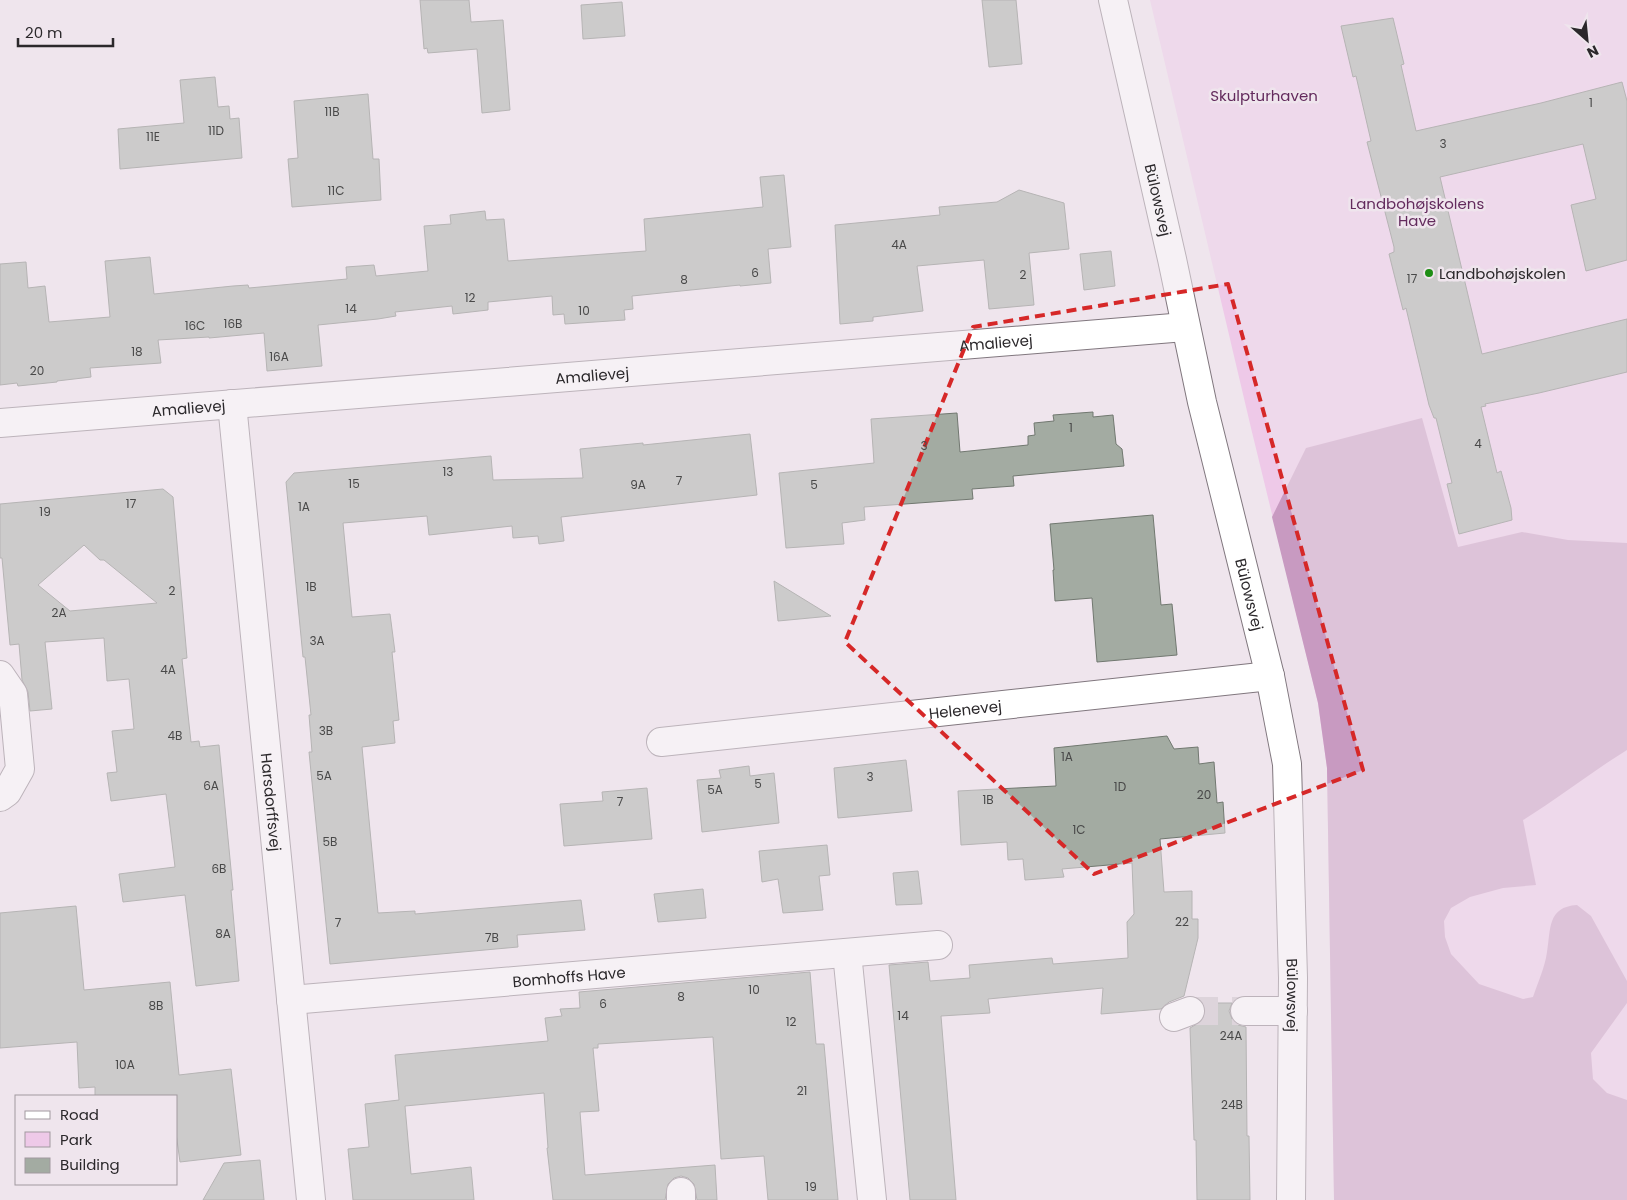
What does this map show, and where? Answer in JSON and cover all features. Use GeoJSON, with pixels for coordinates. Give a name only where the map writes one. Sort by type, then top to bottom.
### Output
{"type":"FeatureCollection","features":[{"type":"Feature","properties":{"kind":"street","name":"Bülowsvej"},"geometry":{"type":"LineString","coordinates":[[1113,0],[1170,250],[1202,402],[1270,676],[1287,764],[1293,1011],[1291,1200]]}},
{"type":"Feature","properties":{"kind":"street","name":"Amalievej"},"geometry":{"type":"LineString","coordinates":[[0,423],[1185,327]]}},
{"type":"Feature","properties":{"kind":"street","name":"Harsdorffsvej"},"geometry":{"type":"LineString","coordinates":[[232,404],[311,1200]]}},
{"type":"Feature","properties":{"kind":"street"},"geometry":{"type":"LineString","coordinates":[[0,676],[13,694],[20,769],[7,792],[0,797]]}},
{"type":"Feature","properties":{"kind":"street","name":"Helenevej"},"geometry":{"type":"LineString","coordinates":[[661,742],[1270,676]]}},
{"type":"Feature","properties":{"kind":"street","name":"Bomhoffs Have"},"geometry":{"type":"LineString","coordinates":[[291,1000],[938,945]]}},
{"type":"Feature","properties":{"kind":"street"},"geometry":{"type":"LineString","coordinates":[[847,953],[872,1200]]}},
{"type":"Feature","properties":{"kind":"street"},"geometry":{"type":"LineString","coordinates":[[1245,1011],[1293,1011]]}},
{"type":"Feature","properties":{"kind":"highlighted area"},"geometry":{"type":"Polygon","coordinates":[[[1228,284],[1363,770],[1094,874],[845,642],[973,327],[1228,284]]]}},
{"type":"Feature","properties":{"kind":"green space","name":"Landbohøjskolens Have"},"geometry":{"type":"Polygon","coordinates":[[[1150,0],[1627,0],[1627,1200],[1334,1200],[1327,768],[1318,703],[1150,0]]]}},
{"type":"Feature","properties":{"kind":"shaded area"},"geometry":{"type":"Polygon","coordinates":[[[1422,418],[1458,547],[1522,532],[1568,540],[1627,543],[1627,750],[1523,820],[1536,885],[1503,888],[1470,897],[1451,908],[1444,921],[1445,937],[1451,954],[1479,984],[1523,999],[1533,997],[1545,963],[1550,928],[1555,915],[1560,910],[1577,905],[1591,916],[1627,981],[1627,1003],[1591,1053],[1593,1079],[1607,1093],[1627,1100],[1627,1200],[1334,1200],[1327,768],[1318,703],[1272,517],[1306,448],[1422,418]]]}},
{"type":"Feature","properties":{"kind":"building"},"geometry":{"type":"Polygon","coordinates":[[[420,0],[469,0],[471,22],[503,20],[510,110],[482,113],[477,49],[428,53],[427,48],[424,49],[420,0]]]}},
{"type":"Feature","properties":{"kind":"building"},"geometry":{"type":"Polygon","coordinates":[[[982,0],[1016,0],[1022,64],[989,67],[982,0]]]}},
{"type":"Feature","properties":{"kind":"building"},"geometry":{"type":"Polygon","coordinates":[[[622,2],[625,36],[583,39],[581,5],[622,2]]]}},
{"type":"Feature","properties":{"kind":"building","name":"Landbohøjskolen"},"geometry":{"type":"Polygon","coordinates":[[[1393,18],[1404,64],[1401,65],[1416,131],[1541,103],[1622,82],[1627,101],[1627,260],[1586,271],[1571,205],[1596,199],[1583,144],[1440,177],[1482,354],[1627,319],[1627,372],[1485,404],[1486,406],[1481,407],[1497,473],[1501,471],[1511,508],[1512,520],[1459,534],[1447,484],[1452,483],[1436,418],[1434,418],[1429,405],[1406,308],[1403,310],[1389,254],[1394,252],[1394,247],[1367,142],[1371,141],[1356,76],[1353,77],[1341,26],[1393,18]]]}},
{"type":"Feature","properties":{"kind":"building"},"geometry":{"type":"Polygon","coordinates":[[[215,77],[218,107],[229,106],[230,119],[239,118],[242,158],[120,169],[118,129],[184,123],[180,80],[215,77]]]}},
{"type":"Feature","properties":{"kind":"building"},"geometry":{"type":"Polygon","coordinates":[[[368,94],[373,159],[379,159],[381,200],[292,207],[288,159],[298,158],[294,101],[368,94]]]}},
{"type":"Feature","properties":{"kind":"building"},"geometry":{"type":"Polygon","coordinates":[[[784,175],[791,247],[768,249],[771,283],[632,296],[633,309],[624,310],[625,320],[565,324],[564,314],[553,315],[552,296],[488,302],[488,310],[453,314],[452,306],[395,312],[396,316],[378,319],[318,325],[322,366],[267,371],[264,333],[158,340],[161,363],[90,368],[91,377],[57,382],[18,386],[17,383],[0,385],[0,264],[26,262],[28,288],[45,286],[49,322],[110,317],[105,261],[150,257],[154,294],[233,286],[248,285],[249,288],[347,279],[346,267],[374,265],[376,276],[428,271],[424,226],[451,224],[450,215],[485,211],[486,220],[504,219],[508,261],[646,251],[644,219],[763,207],[760,177],[784,175]]]}},
{"type":"Feature","properties":{"kind":"building"},"geometry":{"type":"Polygon","coordinates":[[[1019,190],[1064,203],[1069,249],[1029,253],[1034,305],[989,309],[984,260],[917,266],[923,311],[873,317],[873,321],[840,324],[835,225],[940,215],[939,207],[997,202],[1019,190]]]}},
{"type":"Feature","properties":{"kind":"building"},"geometry":{"type":"Polygon","coordinates":[[[1111,251],[1115,286],[1084,290],[1080,254],[1111,251]]]}},
{"type":"Feature","properties":{"kind":"building"},"geometry":{"type":"Polygon","coordinates":[[[1093,412],[1093,417],[1113,415],[1116,444],[1122,449],[1124,466],[1013,476],[1014,486],[972,489],[973,499],[864,507],[865,520],[842,523],[844,544],[786,548],[779,473],[874,463],[871,419],[957,413],[960,452],[1028,445],[1028,436],[1035,435],[1034,423],[1054,421],[1053,415],[1093,412]]]}},
{"type":"Feature","properties":{"kind":"building"},"geometry":{"type":"Polygon","coordinates":[[[750,434],[757,495],[561,517],[564,541],[539,544],[538,536],[513,538],[512,526],[429,535],[427,516],[343,523],[352,617],[390,614],[395,652],[392,652],[399,720],[393,721],[395,743],[362,747],[378,913],[415,911],[415,914],[581,900],[585,930],[517,935],[518,947],[330,964],[309,752],[312,752],[309,715],[311,715],[305,657],[303,657],[286,482],[294,473],[491,456],[493,480],[583,478],[580,449],[643,443],[643,445],[750,434]]]}},
{"type":"Feature","properties":{"kind":"building"},"geometry":{"type":"Polygon","coordinates":[[[163,489],[173,497],[187,658],[182,659],[191,742],[199,741],[200,747],[219,745],[233,890],[231,890],[239,981],[196,986],[185,895],[123,902],[119,874],[175,867],[166,794],[111,801],[107,773],[117,772],[112,731],[134,729],[129,679],[107,681],[104,638],[45,642],[52,709],[30,711],[28,692],[22,680],[19,644],[10,645],[2,558],[0,558],[0,504],[163,489]],[[84,545],[38,585],[70,611],[157,603],[104,560],[100,560],[84,545]]]}},
{"type":"Feature","properties":{"kind":"building"},"geometry":{"type":"Polygon","coordinates":[[[1153,515],[1161,605],[1172,604],[1177,655],[1097,662],[1092,598],[1055,601],[1050,524],[1153,515]]]}},
{"type":"Feature","properties":{"kind":"building"},"geometry":{"type":"Polygon","coordinates":[[[774,581],[831,616],[778,621],[774,581]]]}},
{"type":"Feature","properties":{"kind":"building"},"geometry":{"type":"Polygon","coordinates":[[[1167,736],[1174,749],[1198,747],[1199,764],[1214,762],[1217,803],[1223,802],[1225,833],[1160,839],[1164,892],[1192,891],[1192,919],[1198,919],[1198,938],[1184,996],[1169,1002],[1161,1009],[1101,1014],[1103,988],[988,999],[990,1013],[941,1016],[956,1200],[910,1200],[889,965],[928,962],[930,981],[970,978],[969,965],[1052,958],[1053,964],[1128,958],[1127,922],[1134,914],[1132,863],[1062,869],[1064,877],[1025,880],[1023,859],[1008,860],[1007,842],[961,845],[958,791],[1056,786],[1054,748],[1167,736]]]}},
{"type":"Feature","properties":{"kind":"building"},"geometry":{"type":"Polygon","coordinates":[[[906,760],[912,811],[838,818],[834,768],[906,760]]]}},
{"type":"Feature","properties":{"kind":"building"},"geometry":{"type":"Polygon","coordinates":[[[749,766],[750,776],[774,773],[779,823],[702,832],[697,780],[721,778],[719,770],[749,766]]]}},
{"type":"Feature","properties":{"kind":"building"},"geometry":{"type":"Polygon","coordinates":[[[647,788],[652,839],[564,846],[560,804],[603,801],[602,792],[647,788]]]}},
{"type":"Feature","properties":{"kind":"building"},"geometry":{"type":"Polygon","coordinates":[[[827,845],[830,875],[819,876],[823,910],[783,913],[778,879],[762,882],[759,851],[827,845]]]}},
{"type":"Feature","properties":{"kind":"building"},"geometry":{"type":"Polygon","coordinates":[[[918,871],[922,904],[896,905],[893,873],[918,871]]]}},
{"type":"Feature","properties":{"kind":"building"},"geometry":{"type":"Polygon","coordinates":[[[703,889],[706,918],[658,922],[654,894],[703,889]]]}},
{"type":"Feature","properties":{"kind":"building"},"geometry":{"type":"Polygon","coordinates":[[[76,906],[84,990],[170,982],[179,1075],[231,1069],[241,1155],[180,1162],[178,1148],[178,1095],[95,1095],[95,1087],[79,1088],[77,1042],[0,1048],[0,913],[76,906]]]}},
{"type":"Feature","properties":{"kind":"building"},"geometry":{"type":"Polygon","coordinates":[[[810,972],[816,1044],[824,1044],[838,1200],[768,1200],[764,1156],[721,1159],[713,1037],[598,1044],[598,1048],[593,1048],[599,1111],[580,1112],[585,1175],[715,1165],[717,1200],[697,1200],[694,1184],[688,1178],[681,1176],[674,1178],[668,1184],[665,1200],[553,1200],[547,1148],[544,1093],[405,1106],[411,1174],[471,1167],[474,1200],[353,1200],[348,1149],[369,1147],[365,1104],[399,1100],[395,1055],[548,1041],[545,1018],[562,1016],[560,1009],[580,1008],[579,992],[810,972]]]}},
{"type":"Feature","properties":{"kind":"building"},"geometry":{"type":"Polygon","coordinates":[[[1203,1003],[1232,1003],[1229,1011],[1232,1019],[1238,1025],[1246,1027],[1247,1136],[1249,1136],[1250,1200],[1197,1200],[1190,1028],[1202,1021],[1205,1013],[1203,1003]]]}},
{"type":"Feature","properties":{"kind":"building"},"geometry":{"type":"Polygon","coordinates":[[[260,1160],[264,1200],[203,1200],[224,1163],[260,1160]]]}},
{"type":"Feature","properties":{"kind":"tunnel"},"geometry":{"type":"LineString","coordinates":[[1190,1011],[1245,1011]]}},
{"type":"Feature","properties":{"kind":"place","name":"Landbohøjskolen"},"geometry":{"type":"Point","coordinates":[1429,273]}},
{"type":"Feature","properties":{"kind":"park label","name":"Skulpturhaven"},"geometry":{"type":"Point","coordinates":[1264,95]}}]}
